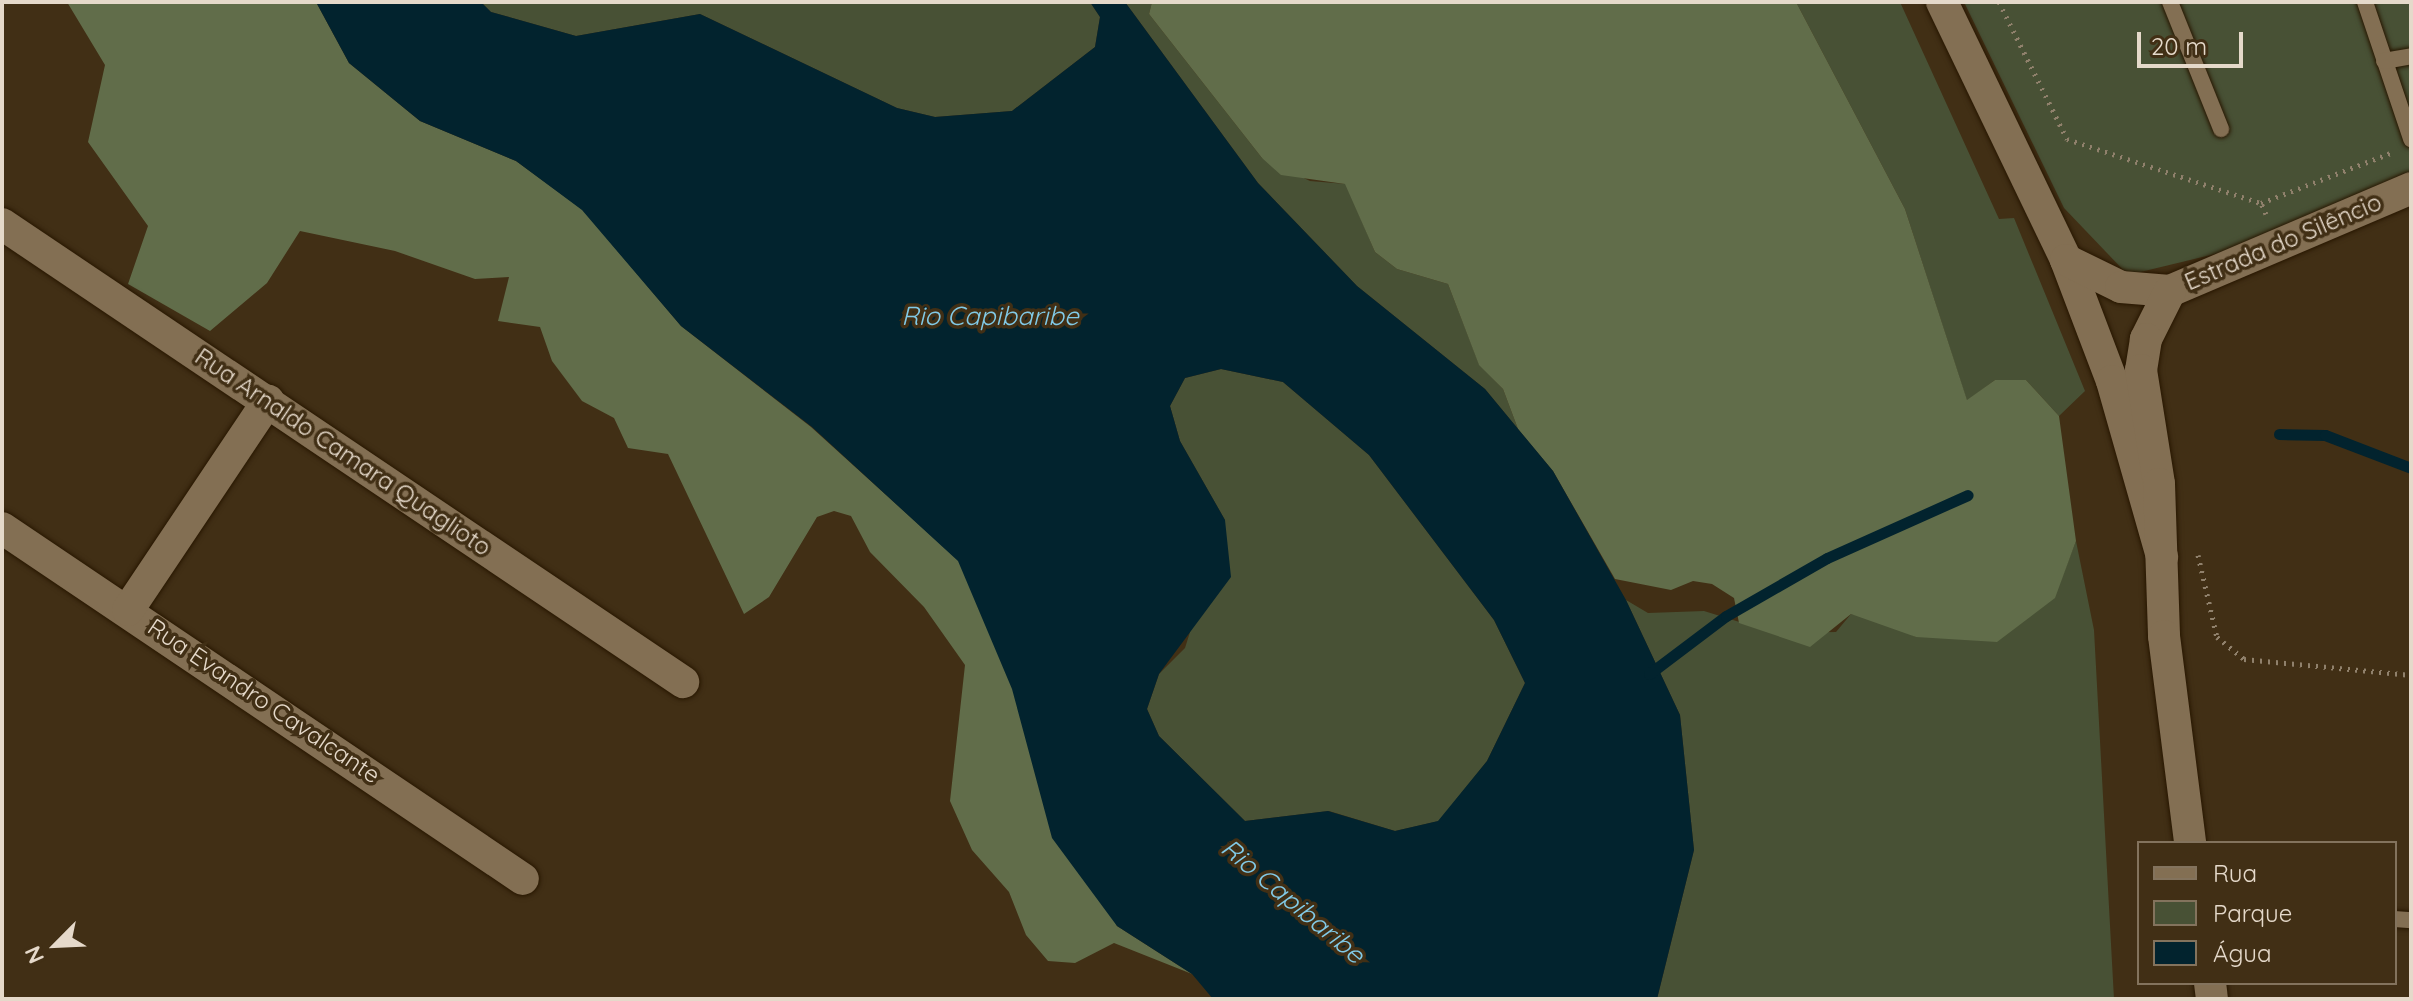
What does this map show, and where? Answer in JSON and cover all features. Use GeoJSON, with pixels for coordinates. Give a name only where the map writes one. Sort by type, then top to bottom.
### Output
{"type":"FeatureCollection","features":[{"type":"Feature","properties":{"kind":"street"},"geometry":{"type":"LineString","coordinates":[[1942,2],[2066,260],[2112,381],[2162,557]]}},
{"type":"Feature","properties":{"kind":"street","name":"Estrada do Silêncio"},"geometry":{"type":"LineString","coordinates":[[2066,260],[2121,287],[2170,291],[2411,188]]}},
{"type":"Feature","properties":{"kind":"street","name":"Rua Arnaldo Camara Quaglioto"},"geometry":{"type":"LineString","coordinates":[[2,224],[683,682]]}},
{"type":"Feature","properties":{"kind":"street"},"geometry":{"type":"LineString","coordinates":[[2170,291],[2140,354],[2190,841]]}},
{"type":"Feature","properties":{"kind":"street"},"geometry":{"type":"LineString","coordinates":[[128,610],[268,401]]}},
{"type":"Feature","properties":{"kind":"street","name":"Rua Evandro Cavalcante"},"geometry":{"type":"LineString","coordinates":[[2,528],[523,879]]}},
{"type":"Feature","properties":{"kind":"lane"},"geometry":{"type":"LineString","coordinates":[[2170,2],[2221,129]]}},
{"type":"Feature","properties":{"kind":"lane"},"geometry":{"type":"LineString","coordinates":[[2365,2],[2411,139]]}},
{"type":"Feature","properties":{"kind":"lane"},"geometry":{"type":"LineString","coordinates":[[2384,61],[2411,56]]}},
{"type":"Feature","properties":{"kind":"path"},"geometry":{"type":"LineString","coordinates":[[1999,2],[2067,139],[2261,203]]}},
{"type":"Feature","properties":{"kind":"path"},"geometry":{"type":"LineString","coordinates":[[2196,542],[2202,587],[2217,637],[2229,650],[2244,659],[2411,675]]}},
{"type":"Feature","properties":{"kind":"green space"},"geometry":{"type":"Polygon","coordinates":[[[67,2],[316,2],[349,63],[420,121],[516,161],[583,210],[681,326],[811,427],[959,561],[1117,926],[1192,974],[1114,943],[1075,963],[1048,961],[1026,935],[1009,892],[972,850],[950,801],[965,665],[924,607],[870,552],[851,516],[834,511],[817,517],[769,597],[744,614],[668,454],[628,448],[614,418],[582,401],[552,361],[540,327],[498,321],[509,277],[475,279],[395,251],[300,231],[267,283],[210,331],[128,284],[148,226],[88,142],[105,65],[67,2]]]}},
{"type":"Feature","properties":{"kind":"green space"},"geometry":{"type":"Polygon","coordinates":[[[481,2],[1090,2],[1100,17],[1095,47],[1012,111],[935,117],[897,108],[700,14],[576,36],[491,12],[481,2]]]}},
{"type":"Feature","properties":{"kind":"green space"},"geometry":{"type":"Polygon","coordinates":[[[1125,2],[1152,2],[1149,14],[1262,158],[1310,181],[1346,184],[1375,252],[1397,269],[1448,284],[1479,364],[1503,389],[1518,429],[1485,389],[1357,286],[1258,183],[1125,2]]]}},
{"type":"Feature","properties":{"kind":"green space"},"geometry":{"type":"Polygon","coordinates":[[[1152,2],[1796,2],[1905,209],[1967,400],[1995,380],[2026,380],[2059,416],[2076,541],[2055,598],[1997,642],[1916,637],[1851,614],[1810,647],[1739,623],[1734,598],[1712,584],[1693,581],[1671,590],[1615,579],[1553,471],[1518,429],[1503,389],[1479,365],[1448,284],[1397,269],[1375,252],[1345,184],[1281,175],[1262,158],[1149,14],[1152,2]]]}},
{"type":"Feature","properties":{"kind":"green space"},"geometry":{"type":"Polygon","coordinates":[[[1796,2],[1900,2],[1999,219],[2014,218],[2085,391],[2059,416],[2026,380],[1995,380],[1967,401],[1905,209],[1796,2]]]}},
{"type":"Feature","properties":{"kind":"green space"},"geometry":{"type":"Polygon","coordinates":[[[1964,2],[2411,2],[2411,188],[2277,239],[2128,275],[2064,208],[1964,2]]]}},
{"type":"Feature","properties":{"kind":"green space"},"geometry":{"type":"Polygon","coordinates":[[[1221,369],[1283,382],[1369,455],[1494,620],[1525,683],[1487,761],[1439,821],[1395,831],[1329,811],[1245,821],[1159,736],[1147,709],[1159,674],[1185,648],[1225,520],[1180,441],[1170,406],[1185,378],[1221,369]]]}},
{"type":"Feature","properties":{"kind":"green space"},"geometry":{"type":"Polygon","coordinates":[[[2076,541],[2094,630],[2114,999],[1657,999],[1694,850],[1680,715],[1626,600],[1648,613],[1704,611],[1775,633],[1836,632],[1851,614],[1875,617],[1916,637],[2054,598],[2076,541]]]}},
{"type":"Feature","properties":{"kind":"water","name":"Rio Capibaribe"},"geometry":{"type":"Polygon","coordinates":[[[316,2],[481,2],[491,12],[576,36],[700,14],[897,108],[935,117],[1012,111],[1095,47],[1100,17],[1090,2],[1125,2],[1258,183],[1357,286],[1485,389],[1553,471],[1626,600],[1680,715],[1694,850],[1657,999],[1213,999],[1192,974],[1117,926],[1052,838],[1012,689],[958,561],[812,427],[681,326],[582,210],[516,161],[420,121],[349,63],[316,2]],[[1221,369],[1185,378],[1170,406],[1180,441],[1225,520],[1231,577],[1159,674],[1147,709],[1159,736],[1245,821],[1328,811],[1395,831],[1438,821],[1487,761],[1525,683],[1494,620],[1369,455],[1283,382],[1221,369]]]}},
{"type":"Feature","properties":{"kind":"waterway"},"geometry":{"type":"LineString","coordinates":[[2279,434],[2325,435],[2411,468]]}},
{"type":"Feature","properties":{"kind":"waterway"},"geometry":{"type":"LineString","coordinates":[[1649,674],[1726,616],[1827,558],[1968,495]]}}]}
